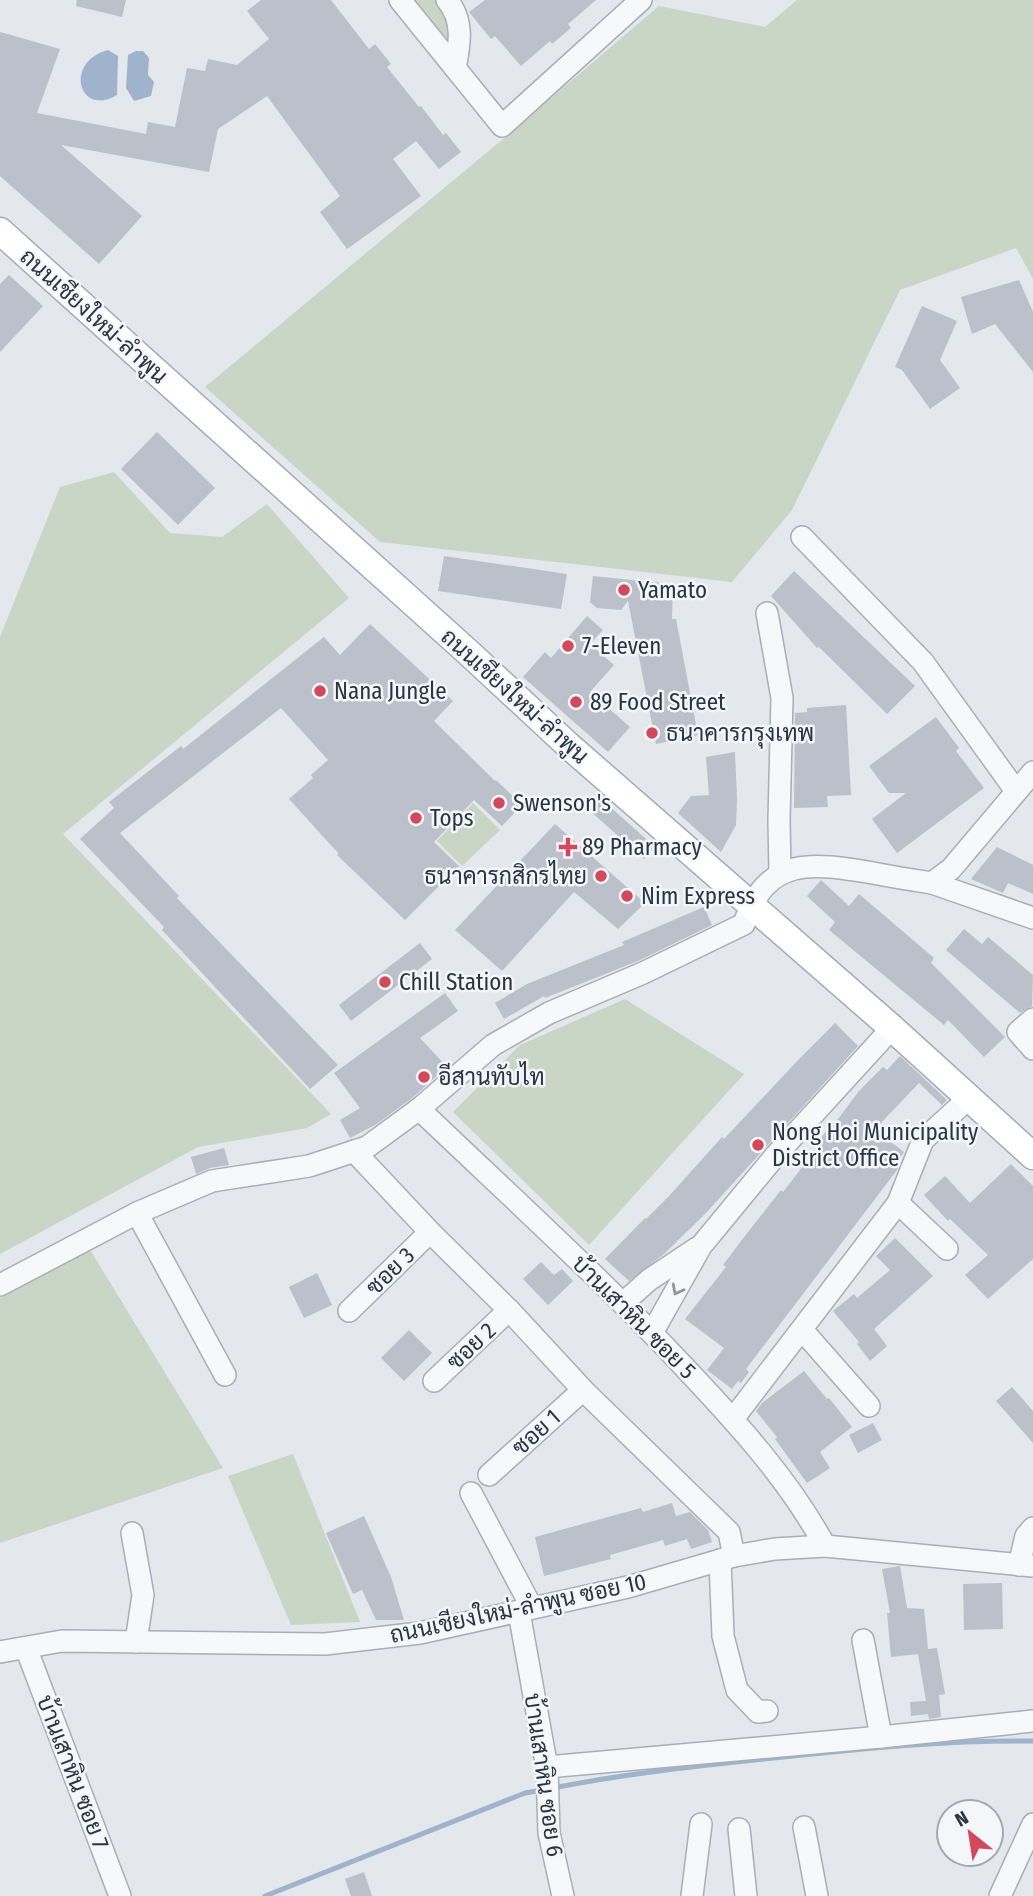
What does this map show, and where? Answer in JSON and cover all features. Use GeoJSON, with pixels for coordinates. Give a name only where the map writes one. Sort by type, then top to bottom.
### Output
{"type":"FeatureCollection","features":[{"type":"Feature","properties":{"kind":"main road","name":"ถนนเชียงใหม่-ลำพูน"},"geometry":{"type":"LineString","coordinates":[[0,231],[569,746],[892,1028],[1033,1156]]}},
{"type":"Feature","properties":{"kind":"street"},"geometry":{"type":"LineString","coordinates":[[400,0],[502,126],[641,0]]}},
{"type":"Feature","properties":{"kind":"street"},"geometry":{"type":"LineString","coordinates":[[455,3],[461,37],[455,68]]}},
{"type":"Feature","properties":{"kind":"street"},"geometry":{"type":"LineString","coordinates":[[802,537],[929,670],[1016,791]]}},
{"type":"Feature","properties":{"kind":"street"},"geometry":{"type":"LineString","coordinates":[[766,613],[782,698],[780,874]]}},
{"type":"Feature","properties":{"kind":"street"},"geometry":{"type":"LineString","coordinates":[[932,883],[951,869],[1033,772]]}},
{"type":"Feature","properties":{"kind":"street"},"geometry":{"type":"LineString","coordinates":[[0,1285],[137,1213],[212,1181],[309,1166],[367,1147],[419,1109],[493,1045],[549,1013],[643,973],[744,924],[751,905],[765,884],[780,874],[815,865],[835,866],[932,883],[1033,918]]}},
{"type":"Feature","properties":{"kind":"street"},"geometry":{"type":"LineString","coordinates":[[1033,1019],[1018,1032],[1033,1049]]}},
{"type":"Feature","properties":{"kind":"street"},"geometry":{"type":"LineString","coordinates":[[652,1333],[701,1246],[776,1155],[892,1028]]}},
{"type":"Feature","properties":{"kind":"street"},"geometry":{"type":"LineString","coordinates":[[733,1419],[803,1331],[898,1203],[923,1140],[969,1098]]}},
{"type":"Feature","properties":{"kind":"street","name":"บ้านเสาหิน ซอย 5"},"geometry":{"type":"LineString","coordinates":[[419,1109],[623,1303],[733,1419],[805,1508],[825,1546]]}},
{"type":"Feature","properties":{"kind":"street"},"geometry":{"type":"LineString","coordinates":[[354,1152],[509,1310],[583,1390],[729,1532],[723,1636],[737,1690],[758,1712],[767,1711]]}},
{"type":"Feature","properties":{"kind":"street"},"geometry":{"type":"LineString","coordinates":[[898,1203],[947,1250]]}},
{"type":"Feature","properties":{"kind":"street"},"geometry":{"type":"LineString","coordinates":[[137,1213],[225,1374]]}},
{"type":"Feature","properties":{"kind":"street","name":"ซอย 3"},"geometry":{"type":"LineString","coordinates":[[349,1311],[430,1232]]}},
{"type":"Feature","properties":{"kind":"street"},"geometry":{"type":"LineString","coordinates":[[623,1303],[649,1280],[701,1246]]}},
{"type":"Feature","properties":{"kind":"street","name":"ซอย 2"},"geometry":{"type":"LineString","coordinates":[[434,1381],[509,1310]]}},
{"type":"Feature","properties":{"kind":"street"},"geometry":{"type":"LineString","coordinates":[[803,1331],[869,1406]]}},
{"type":"Feature","properties":{"kind":"street","name":"ซอย 1"},"geometry":{"type":"LineString","coordinates":[[489,1475],[583,1390]]}},
{"type":"Feature","properties":{"kind":"street","name":"บ้านเสาหิน ซอย 6"},"geometry":{"type":"LineString","coordinates":[[471,1493],[525,1610],[547,1768],[549,1833],[563,1896]]}},
{"type":"Feature","properties":{"kind":"street"},"geometry":{"type":"LineString","coordinates":[[1026,1566],[1027,1536],[1033,1528]]}},
{"type":"Feature","properties":{"kind":"street"},"geometry":{"type":"LineString","coordinates":[[132,1533],[143,1595],[136,1642]]}},
{"type":"Feature","properties":{"kind":"street","name":"ถนนเชียงใหม่-ลำพูน ซอย 10"},"geometry":{"type":"LineString","coordinates":[[1,1649],[62,1642],[326,1644],[420,1633],[628,1587],[727,1558],[775,1549],[825,1546],[1026,1566]]}},
{"type":"Feature","properties":{"kind":"street"},"geometry":{"type":"LineString","coordinates":[[863,1640],[881,1738]]}},
{"type":"Feature","properties":{"kind":"street","name":"บ้านเสาหิน ซอย 7"},"geometry":{"type":"LineString","coordinates":[[26,1648],[120,1896]]}},
{"type":"Feature","properties":{"kind":"street"},"geometry":{"type":"LineString","coordinates":[[547,1768],[881,1738],[1033,1721]]}},
{"type":"Feature","properties":{"kind":"street"},"geometry":{"type":"LineString","coordinates":[[692,1896],[701,1824]]}},
{"type":"Feature","properties":{"kind":"street"},"geometry":{"type":"LineString","coordinates":[[1000,1896],[1033,1824]]}},
{"type":"Feature","properties":{"kind":"street"},"geometry":{"type":"LineString","coordinates":[[804,1827],[817,1896]]}},
{"type":"Feature","properties":{"kind":"street"},"geometry":{"type":"LineString","coordinates":[[739,1829],[747,1896]]}},
{"type":"Feature","properties":{"kind":"green space"},"geometry":{"type":"Polygon","coordinates":[[[415,0],[437,0],[454,22],[448,41],[415,0]]]}},
{"type":"Feature","properties":{"kind":"green space"},"geometry":{"type":"Polygon","coordinates":[[[797,0],[1033,0],[1033,279],[1016,248],[900,290],[792,510],[732,582],[380,542],[205,387],[659,6],[765,27],[797,0]]]}},
{"type":"Feature","properties":{"kind":"green space"},"geometry":{"type":"Polygon","coordinates":[[[114,472],[170,533],[222,537],[267,504],[349,598],[63,834],[331,1114],[307,1128],[198,1147],[0,1254],[0,637],[60,487],[114,472]]]}},
{"type":"Feature","properties":{"kind":"green space"},"geometry":{"type":"Polygon","coordinates":[[[473,803],[500,830],[462,866],[437,841],[473,803]]]}},
{"type":"Feature","properties":{"kind":"green space"},"geometry":{"type":"Polygon","coordinates":[[[625,999],[744,1074],[589,1245],[453,1112],[520,1045],[625,999]]]}},
{"type":"Feature","properties":{"kind":"green space"},"geometry":{"type":"Polygon","coordinates":[[[89,1248],[223,1468],[0,1543],[0,1298],[89,1248]]]}},
{"type":"Feature","properties":{"kind":"green space"},"geometry":{"type":"Polygon","coordinates":[[[293,1454],[360,1622],[291,1625],[228,1476],[293,1454]]]}},
{"type":"Feature","properties":{"kind":"water"},"geometry":{"type":"Polygon","coordinates":[[[108,50],[118,56],[117,95],[104,100],[93,99],[81,86],[81,76],[85,65],[94,56],[108,50]]]}},
{"type":"Feature","properties":{"kind":"water"},"geometry":{"type":"Polygon","coordinates":[[[143,51],[149,58],[148,75],[154,82],[151,96],[134,101],[126,88],[128,55],[143,51]]]}},
{"type":"Feature","properties":{"kind":"building"},"geometry":{"type":"Polygon","coordinates":[[[77,0],[126,0],[122,17],[76,6],[77,0]]]}},
{"type":"Feature","properties":{"kind":"building"},"geometry":{"type":"Polygon","coordinates":[[[261,0],[331,0],[369,49],[375,44],[391,64],[387,67],[443,135],[446,133],[461,152],[439,169],[416,141],[393,159],[421,196],[347,249],[320,212],[340,196],[267,96],[218,129],[209,172],[61,145],[142,216],[99,264],[0,176],[0,32],[60,49],[37,113],[146,134],[148,122],[175,127],[187,68],[205,71],[208,59],[237,65],[269,39],[247,11],[261,0]]]}},
{"type":"Feature","properties":{"kind":"building"},"geometry":{"type":"Polygon","coordinates":[[[485,0],[596,0],[568,24],[571,28],[552,44],[550,41],[521,66],[495,36],[491,39],[469,12],[485,0]]]}},
{"type":"Feature","properties":{"kind":"building"},"geometry":{"type":"Polygon","coordinates":[[[9,275],[43,306],[0,352],[0,284],[9,275]]]}},
{"type":"Feature","properties":{"kind":"building"},"geometry":{"type":"Polygon","coordinates":[[[1019,280],[1033,312],[1033,372],[995,324],[972,334],[961,297],[1019,280]]]}},
{"type":"Feature","properties":{"kind":"building"},"geometry":{"type":"Polygon","coordinates":[[[922,306],[957,321],[940,360],[960,388],[930,409],[902,370],[895,367],[922,306]]]}},
{"type":"Feature","properties":{"kind":"building"},"geometry":{"type":"Polygon","coordinates":[[[157,432],[215,488],[178,525],[121,469],[157,432]]]}},
{"type":"Feature","properties":{"kind":"building"},"geometry":{"type":"Polygon","coordinates":[[[444,556],[567,574],[561,609],[438,591],[444,556]]]}},
{"type":"Feature","properties":{"kind":"building"},"geometry":{"type":"Polygon","coordinates":[[[794,571],[915,686],[887,714],[817,648],[771,596],[794,571]]]}},
{"type":"Feature","properties":{"kind":"building"},"geometry":{"type":"Polygon","coordinates":[[[593,576],[673,584],[672,619],[676,619],[698,735],[656,744],[628,601],[621,610],[597,608],[590,602],[593,576]]]}},
{"type":"Feature","properties":{"kind":"building","name":"89 Food Street"},"geometry":{"type":"Polygon","coordinates":[[[587,616],[603,630],[590,644],[614,665],[590,692],[630,727],[608,752],[523,677],[545,652],[551,658],[587,616]]]}},
{"type":"Feature","properties":{"kind":"building"},"geometry":{"type":"Polygon","coordinates":[[[370,624],[453,701],[434,721],[522,805],[502,826],[474,800],[434,842],[459,866],[405,920],[337,855],[339,854],[289,799],[313,778],[311,775],[328,760],[281,708],[120,833],[179,896],[177,898],[338,1065],[310,1089],[162,930],[164,927],[80,839],[114,808],[109,802],[181,746],[183,749],[324,637],[340,655],[370,624]]]}},
{"type":"Feature","properties":{"kind":"building"},"geometry":{"type":"Polygon","coordinates":[[[846,705],[851,795],[827,796],[828,807],[794,808],[795,713],[807,712],[807,708],[846,705]]]}},
{"type":"Feature","properties":{"kind":"building"},"geometry":{"type":"Polygon","coordinates":[[[936,717],[959,748],[956,751],[984,788],[897,853],[872,819],[906,793],[889,793],[869,766],[936,717]]]}},
{"type":"Feature","properties":{"kind":"building"},"geometry":{"type":"Polygon","coordinates":[[[735,752],[736,825],[721,852],[678,813],[691,796],[709,795],[706,757],[735,752]]]}},
{"type":"Feature","properties":{"kind":"building"},"geometry":{"type":"Polygon","coordinates":[[[599,797],[655,847],[644,859],[588,809],[599,797]]]}},
{"type":"Feature","properties":{"kind":"building"},"geometry":{"type":"Polygon","coordinates":[[[555,824],[645,903],[618,929],[574,892],[502,971],[455,930],[555,824]]]}},
{"type":"Feature","properties":{"kind":"building"},"geometry":{"type":"Polygon","coordinates":[[[997,847],[1033,865],[1033,894],[1008,883],[1003,893],[971,879],[997,847]]]}},
{"type":"Feature","properties":{"kind":"building"},"geometry":{"type":"Polygon","coordinates":[[[821,880],[849,906],[859,894],[934,958],[931,963],[1005,1037],[984,1057],[948,1020],[944,1025],[829,930],[835,922],[807,896],[821,880]]]}},
{"type":"Feature","properties":{"kind":"building"},"geometry":{"type":"Polygon","coordinates":[[[704,907],[712,925],[638,961],[545,998],[544,996],[504,1019],[495,1003],[527,984],[624,945],[622,942],[704,907]]]}},
{"type":"Feature","properties":{"kind":"building"},"geometry":{"type":"Polygon","coordinates":[[[964,929],[982,944],[988,937],[1033,975],[1032,1006],[1020,1013],[946,950],[964,929]]]}},
{"type":"Feature","properties":{"kind":"building","name":"Chill Station"},"geometry":{"type":"Polygon","coordinates":[[[420,943],[432,959],[351,1021],[339,1005],[420,943]]]}},
{"type":"Feature","properties":{"kind":"building"},"geometry":{"type":"Polygon","coordinates":[[[445,993],[458,1011],[420,1038],[447,1067],[411,1099],[375,1125],[350,1138],[340,1120],[360,1108],[334,1073],[445,993]]]}},
{"type":"Feature","properties":{"kind":"building"},"geometry":{"type":"Polygon","coordinates":[[[835,1023],[858,1046],[706,1213],[664,1254],[629,1281],[605,1259],[835,1023]]]}},
{"type":"Feature","properties":{"kind":"building"},"geometry":{"type":"Polygon","coordinates":[[[900,1056],[947,1100],[942,1105],[919,1083],[880,1124],[882,1126],[878,1132],[904,1152],[898,1161],[897,1170],[746,1369],[749,1372],[741,1383],[738,1381],[732,1389],[707,1370],[724,1348],[685,1319],[726,1267],[723,1265],[741,1241],[817,1148],[815,1146],[830,1126],[832,1127],[859,1091],[883,1067],[887,1070],[900,1056]]]}},
{"type":"Feature","properties":{"kind":"building"},"geometry":{"type":"Polygon","coordinates":[[[224,1148],[229,1165],[210,1168],[196,1174],[191,1157],[224,1148]]]}},
{"type":"Feature","properties":{"kind":"building"},"geometry":{"type":"Polygon","coordinates":[[[1011,1164],[1033,1186],[1033,1259],[988,1299],[965,1275],[988,1255],[950,1219],[948,1221],[924,1195],[945,1176],[970,1203],[1011,1164]]]}},
{"type":"Feature","properties":{"kind":"building"},"geometry":{"type":"Polygon","coordinates":[[[895,1238],[933,1276],[874,1329],[887,1346],[870,1361],[857,1344],[859,1342],[833,1311],[854,1294],[857,1298],[890,1270],[876,1256],[895,1238]]]}},
{"type":"Feature","properties":{"kind":"building"},"geometry":{"type":"Polygon","coordinates":[[[541,1262],[554,1275],[562,1269],[573,1281],[548,1305],[523,1279],[541,1262]]]}},
{"type":"Feature","properties":{"kind":"building"},"geometry":{"type":"Polygon","coordinates":[[[317,1273],[332,1305],[304,1318],[289,1287],[317,1273]]]}},
{"type":"Feature","properties":{"kind":"building"},"geometry":{"type":"Polygon","coordinates":[[[409,1330],[432,1353],[404,1381],[381,1358],[409,1330]]]}},
{"type":"Feature","properties":{"kind":"building"},"geometry":{"type":"Polygon","coordinates":[[[804,1371],[852,1427],[820,1452],[830,1468],[807,1483],[775,1439],[777,1437],[756,1411],[762,1403],[804,1371]]]}},
{"type":"Feature","properties":{"kind":"building"},"geometry":{"type":"Polygon","coordinates":[[[1012,1387],[1033,1411],[1033,1443],[996,1401],[1012,1387]]]}},
{"type":"Feature","properties":{"kind":"building"},"geometry":{"type":"Polygon","coordinates":[[[873,1423],[882,1440],[858,1453],[849,1435],[873,1423]]]}},
{"type":"Feature","properties":{"kind":"building"},"geometry":{"type":"Polygon","coordinates":[[[672,1503],[676,1516],[690,1512],[708,1530],[712,1542],[691,1549],[687,1539],[665,1546],[663,1540],[610,1555],[611,1559],[544,1576],[535,1537],[641,1508],[643,1512],[672,1503]]]}},
{"type":"Feature","properties":{"kind":"building"},"geometry":{"type":"Polygon","coordinates":[[[364,1516],[391,1577],[404,1620],[376,1620],[362,1590],[353,1594],[326,1533],[364,1516]]]}},
{"type":"Feature","properties":{"kind":"building"},"geometry":{"type":"Polygon","coordinates":[[[900,1566],[907,1608],[924,1609],[928,1649],[937,1648],[945,1694],[939,1695],[941,1717],[929,1719],[928,1714],[911,1716],[910,1702],[926,1701],[918,1654],[891,1657],[887,1613],[890,1613],[882,1569],[900,1566]]]}},
{"type":"Feature","properties":{"kind":"building"},"geometry":{"type":"Polygon","coordinates":[[[1002,1583],[1003,1629],[964,1630],[963,1584],[1002,1583]]]}},
{"type":"Feature","properties":{"kind":"building"},"geometry":{"type":"Polygon","coordinates":[[[364,1872],[372,1896],[351,1896],[345,1879],[364,1872]]]}},
{"type":"Feature","properties":{"kind":"waterway"},"geometry":{"type":"LineString","coordinates":[[553,1788],[668,1770],[846,1751],[940,1743],[1033,1741]]}},
{"type":"Feature","properties":{"kind":"waterway"},"geometry":{"type":"LineString","coordinates":[[265,1896],[525,1793],[543,1790]]}},
{"type":"Feature","properties":{"kind":"place","name":"Yamato"},"geometry":{"type":"Point","coordinates":[624,590]}},
{"type":"Feature","properties":{"kind":"place","name":"7-Eleven"},"geometry":{"type":"Point","coordinates":[568,646]}},
{"type":"Feature","properties":{"kind":"place","name":"Nana Jungle"},"geometry":{"type":"Point","coordinates":[320,691]}},
{"type":"Feature","properties":{"kind":"place","name":"89 Food Street"},"geometry":{"type":"Point","coordinates":[576,702]}},
{"type":"Feature","properties":{"kind":"place","name":"ธนาคารกรุงเทพ"},"geometry":{"type":"Point","coordinates":[652,733]}},
{"type":"Feature","properties":{"kind":"place","name":"Swenson's"},"geometry":{"type":"Point","coordinates":[499,803]}},
{"type":"Feature","properties":{"kind":"place","name":"Tops"},"geometry":{"type":"Point","coordinates":[416,818]}},
{"type":"Feature","properties":{"kind":"place","name":"89 Pharmacy"},"geometry":{"type":"Point","coordinates":[568,847]}},
{"type":"Feature","properties":{"kind":"place","name":"ธนาคารกสิกรไทย"},"geometry":{"type":"Point","coordinates":[601,876]}},
{"type":"Feature","properties":{"kind":"place","name":"Nim Express"},"geometry":{"type":"Point","coordinates":[627,896]}},
{"type":"Feature","properties":{"kind":"place","name":"Chill Station"},"geometry":{"type":"Point","coordinates":[385,982]}},
{"type":"Feature","properties":{"kind":"place","name":"อีสานทับไท"},"geometry":{"type":"Point","coordinates":[424,1077]}},
{"type":"Feature","properties":{"kind":"place","name":"Nong Hoi Municipality District Office"},"geometry":{"type":"Point","coordinates":[758,1145]}}]}
